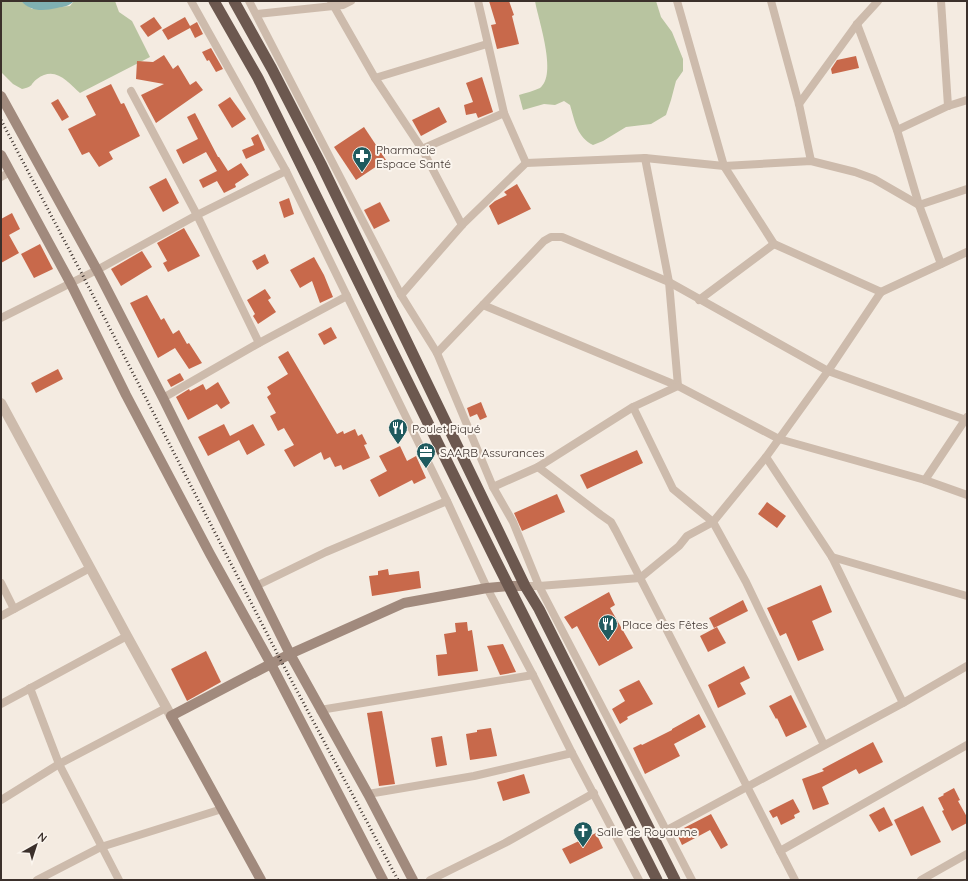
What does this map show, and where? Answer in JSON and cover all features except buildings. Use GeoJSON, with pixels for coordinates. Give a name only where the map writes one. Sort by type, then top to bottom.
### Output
{"type":"FeatureCollection","features":[{"type":"Feature","properties":{"kind":"highway"},"geometry":{"type":"LineString","coordinates":[[214,1],[258,78],[508,586],[657,880]]}},
{"type":"Feature","properties":{"kind":"highway"},"geometry":{"type":"LineString","coordinates":[[234,1],[272,69],[321,164],[525,586],[539,609],[675,880]]}},
{"type":"Feature","properties":{"kind":"main road"},"geometry":{"type":"LineString","coordinates":[[1,96],[97,270],[163,398],[290,654],[368,794],[413,880]]}},
{"type":"Feature","properties":{"kind":"main road"},"geometry":{"type":"LineString","coordinates":[[1,155],[70,282],[126,395],[210,554],[271,664],[383,880]]}},
{"type":"Feature","properties":{"kind":"main road"},"geometry":{"type":"LineString","coordinates":[[260,880],[169,712],[290,654],[404,603],[487,588],[525,586]]}},
{"type":"Feature","properties":{"kind":"street"},"geometry":{"type":"LineString","coordinates":[[191,1],[286,171],[447,501],[487,588],[639,880]]}},
{"type":"Feature","properties":{"kind":"street"},"geometry":{"type":"LineString","coordinates":[[249,1],[400,295],[436,353],[493,487],[513,522],[540,586],[692,880]]}},
{"type":"Feature","properties":{"kind":"street"},"geometry":{"type":"LineString","coordinates":[[257,14],[332,3],[343,5],[351,1]]}},
{"type":"Feature","properties":{"kind":"street"},"geometry":{"type":"LineString","coordinates":[[478,1],[504,113],[526,163]]}},
{"type":"Feature","properties":{"kind":"street"},"geometry":{"type":"LineString","coordinates":[[677,1],[724,166],[774,244],[881,292]]}},
{"type":"Feature","properties":{"kind":"street"},"geometry":{"type":"LineString","coordinates":[[799,104],[857,24],[878,1]]}},
{"type":"Feature","properties":{"kind":"street"},"geometry":{"type":"LineString","coordinates":[[941,1],[948,106]]}},
{"type":"Feature","properties":{"kind":"street"},"geometry":{"type":"LineString","coordinates":[[773,2],[799,104],[811,161]]}},
{"type":"Feature","properties":{"kind":"street"},"geometry":{"type":"LineString","coordinates":[[332,3],[376,78],[422,149],[462,226]]}},
{"type":"Feature","properties":{"kind":"street"},"geometry":{"type":"LineString","coordinates":[[857,24],[897,130],[919,205],[941,264]]}},
{"type":"Feature","properties":{"kind":"street"},"geometry":{"type":"LineString","coordinates":[[376,78],[487,44]]}},
{"type":"Feature","properties":{"kind":"street"},"geometry":{"type":"LineString","coordinates":[[131,90],[197,215],[259,343]]}},
{"type":"Feature","properties":{"kind":"street"},"geometry":{"type":"LineString","coordinates":[[897,130],[948,106],[967,100]]}},
{"type":"Feature","properties":{"kind":"street"},"geometry":{"type":"LineString","coordinates":[[422,149],[504,113]]}},
{"type":"Feature","properties":{"kind":"street"},"geometry":{"type":"LineString","coordinates":[[400,295],[462,226],[526,163],[645,158],[724,166],[811,161],[855,172],[874,179],[919,205],[967,189]]}},
{"type":"Feature","properties":{"kind":"street"},"geometry":{"type":"LineString","coordinates":[[645,158],[669,282],[678,386]]}},
{"type":"Feature","properties":{"kind":"street"},"geometry":{"type":"LineString","coordinates":[[1,318],[70,282],[97,270],[197,215],[286,171]]}},
{"type":"Feature","properties":{"kind":"street"},"geometry":{"type":"LineString","coordinates":[[1,177],[10,172]]}},
{"type":"Feature","properties":{"kind":"street"},"geometry":{"type":"LineString","coordinates":[[436,353],[544,241],[551,237],[562,237],[669,282],[828,371],[966,418],[925,480]]}},
{"type":"Feature","properties":{"kind":"street"},"geometry":{"type":"LineString","coordinates":[[699,300],[774,244]]}},
{"type":"Feature","properties":{"kind":"street"},"geometry":{"type":"LineString","coordinates":[[525,586],[640,578],[679,546],[687,536],[713,522],[766,457],[828,371],[881,292],[967,252]]}},
{"type":"Feature","properties":{"kind":"street"},"geometry":{"type":"LineString","coordinates":[[163,398],[259,343],[347,296]]}},
{"type":"Feature","properties":{"kind":"street"},"geometry":{"type":"LineString","coordinates":[[483,305],[678,386],[779,439],[925,480],[967,496]]}},
{"type":"Feature","properties":{"kind":"street"},"geometry":{"type":"LineString","coordinates":[[493,487],[538,468],[633,407],[678,386]]}},
{"type":"Feature","properties":{"kind":"street"},"geometry":{"type":"LineString","coordinates":[[1,403],[169,712],[59,764],[1,800]]}},
{"type":"Feature","properties":{"kind":"street"},"geometry":{"type":"LineString","coordinates":[[633,407],[673,489],[713,522],[746,582],[824,745]]}},
{"type":"Feature","properties":{"kind":"street"},"geometry":{"type":"LineString","coordinates":[[766,457],[832,557],[903,703]]}},
{"type":"Feature","properties":{"kind":"street"},"geometry":{"type":"LineString","coordinates":[[538,468],[611,522],[796,880]]}},
{"type":"Feature","properties":{"kind":"street"},"geometry":{"type":"LineString","coordinates":[[256,586],[326,552],[447,501]]}},
{"type":"Feature","properties":{"kind":"street"},"geometry":{"type":"LineString","coordinates":[[832,557],[967,596]]}},
{"type":"Feature","properties":{"kind":"street"},"geometry":{"type":"LineString","coordinates":[[1,616],[90,568]]}},
{"type":"Feature","properties":{"kind":"street"},"geometry":{"type":"LineString","coordinates":[[1,583],[14,609]]}},
{"type":"Feature","properties":{"kind":"street"},"geometry":{"type":"LineString","coordinates":[[1,704],[127,636]]}},
{"type":"Feature","properties":{"kind":"street"},"geometry":{"type":"LineString","coordinates":[[667,830],[903,703],[967,666]]}},
{"type":"Feature","properties":{"kind":"street"},"geometry":{"type":"LineString","coordinates":[[320,710],[533,675]]}},
{"type":"Feature","properties":{"kind":"street"},"geometry":{"type":"LineString","coordinates":[[30,688],[59,764],[119,880]]}},
{"type":"Feature","properties":{"kind":"street"},"geometry":{"type":"LineString","coordinates":[[780,851],[967,745]]}},
{"type":"Feature","properties":{"kind":"street"},"geometry":{"type":"LineString","coordinates":[[368,794],[474,776],[572,753]]}},
{"type":"Feature","properties":{"kind":"street"},"geometry":{"type":"LineString","coordinates":[[430,880],[505,843],[594,793]]}},
{"type":"Feature","properties":{"kind":"street"},"geometry":{"type":"LineString","coordinates":[[37,880],[101,847],[222,809]]}},
{"type":"Feature","properties":{"kind":"street"},"geometry":{"type":"LineString","coordinates":[[921,880],[967,854]]}},
{"type":"Feature","properties":{"kind":"green space"},"geometry":{"type":"Polygon","coordinates":[[[1,1],[21,1],[32,9],[70,6],[74,1],[115,1],[119,12],[132,21],[150,57],[80,93],[66,80],[55,74],[44,75],[30,86],[22,89],[13,84],[1,72],[1,1]]]}},
{"type":"Feature","properties":{"kind":"green space"},"geometry":{"type":"Polygon","coordinates":[[[535,1],[656,1],[661,17],[672,32],[683,59],[683,71],[676,81],[666,115],[651,124],[626,127],[603,141],[593,145],[583,138],[575,123],[570,105],[564,101],[555,105],[544,104],[523,110],[519,95],[540,88],[545,81],[547,71],[543,33],[535,1]]]}},
{"type":"Feature","properties":{"kind":"water"},"geometry":{"type":"Polygon","coordinates":[[[21,1],[74,1],[66,6],[38,10],[25,5],[21,1]]]}},
{"type":"Feature","properties":{"kind":"railway"},"geometry":{"type":"LineString","coordinates":[[1,120],[280,659],[398,880]]}},
{"type":"Feature","properties":{"kind":"place","name":"Pharmacie Espace Santé"},"geometry":{"type":"Point","coordinates":[362,173]}},
{"type":"Feature","properties":{"kind":"place","name":"Poulet Piqué"},"geometry":{"type":"Point","coordinates":[398,445]}},
{"type":"Feature","properties":{"kind":"place","name":"SAARB Assurances"},"geometry":{"type":"Point","coordinates":[426,469]}},
{"type":"Feature","properties":{"kind":"place","name":"Place des Fêtes"},"geometry":{"type":"Point","coordinates":[608,641]}},
{"type":"Feature","properties":{"kind":"place","name":"Salle de Royaume"},"geometry":{"type":"Point","coordinates":[583,848]}}]}
